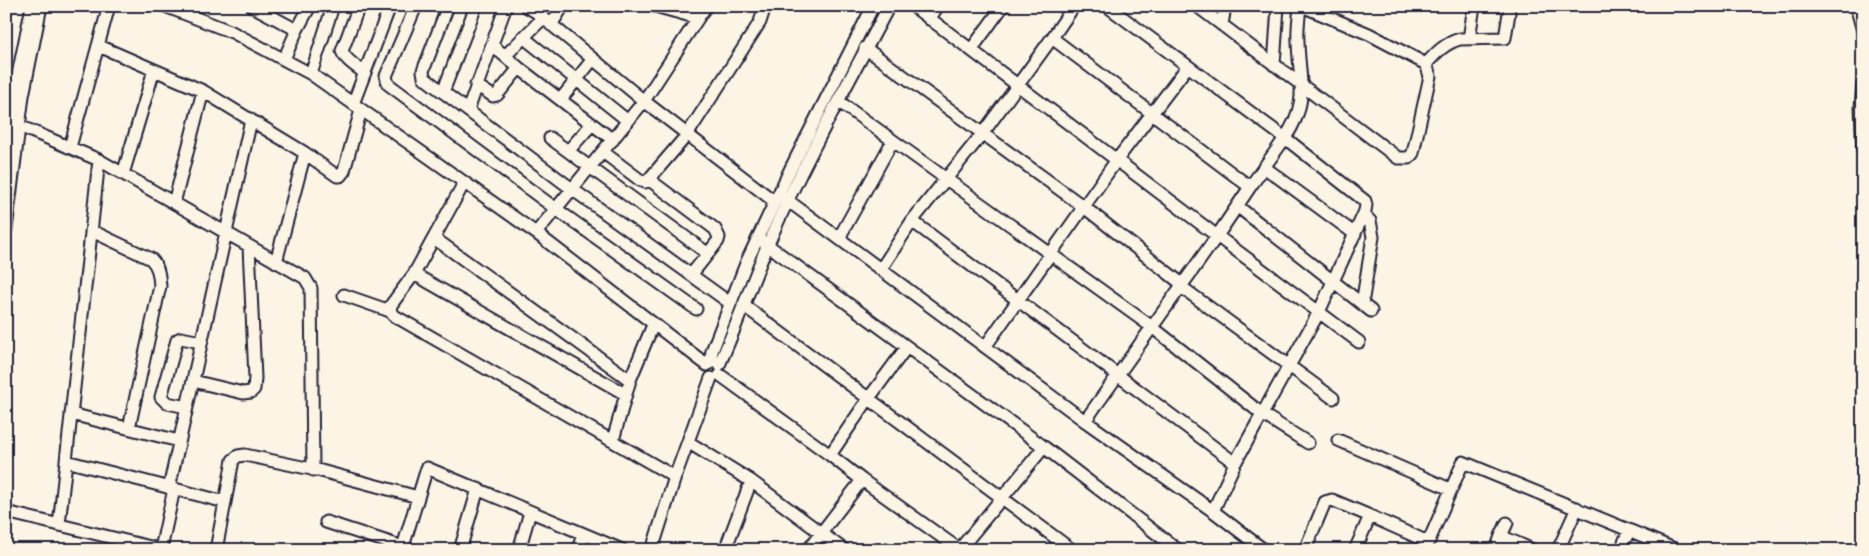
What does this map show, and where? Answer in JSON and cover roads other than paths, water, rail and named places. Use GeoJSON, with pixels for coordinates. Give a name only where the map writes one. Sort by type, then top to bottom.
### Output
{"type":"FeatureCollection","features":[{"type":"Feature","properties":{"kind":"street"},"geometry":{"type":"LineString","coordinates":[[6,229],[9,175],[21,58],[32,6]]}},
{"type":"Feature","properties":{"kind":"street"},"geometry":{"type":"LineString","coordinates":[[6,155],[23,96],[41,6]]}},
{"type":"Feature","properties":{"kind":"street"},"geometry":{"type":"LineString","coordinates":[[70,147],[109,6]]}},
{"type":"Feature","properties":{"kind":"street"},"geometry":{"type":"LineString","coordinates":[[165,6],[232,32],[310,74],[536,233],[653,325],[960,550],[1044,447]]}},
{"type":"Feature","properties":{"kind":"street"},"geometry":{"type":"LineString","coordinates":[[252,6],[297,30]]}},
{"type":"Feature","properties":{"kind":"street"},"geometry":{"type":"LineString","coordinates":[[284,59],[310,6]]}},
{"type":"Feature","properties":{"kind":"street"},"geometry":{"type":"LineString","coordinates":[[310,74],[332,10],[315,6]]}},
{"type":"Feature","properties":{"kind":"street"},"geometry":{"type":"LineString","coordinates":[[360,6],[342,51],[349,60],[365,73]]}},
{"type":"Feature","properties":{"kind":"street"},"geometry":{"type":"LineString","coordinates":[[99,46],[203,91],[305,153],[337,176],[340,176],[344,171],[365,73],[390,6]]}},
{"type":"Feature","properties":{"kind":"street"},"geometry":{"type":"LineString","coordinates":[[416,6],[386,76],[388,84],[556,209],[696,308]]}},
{"type":"Feature","properties":{"kind":"street"},"geometry":{"type":"LineString","coordinates":[[448,6],[423,74],[426,80],[572,189],[730,303]]}},
{"type":"Feature","properties":{"kind":"street"},"geometry":{"type":"LineString","coordinates":[[443,92],[476,6]]}},
{"type":"Feature","properties":{"kind":"street"},"geometry":{"type":"LineString","coordinates":[[468,110],[506,6]]}},
{"type":"Feature","properties":{"kind":"street"},"geometry":{"type":"LineString","coordinates":[[506,55],[523,37],[539,14],[562,6]]}},
{"type":"Feature","properties":{"kind":"street"},"geometry":{"type":"LineString","coordinates":[[654,6],[698,18]]}},
{"type":"Feature","properties":{"kind":"street"},"geometry":{"type":"LineString","coordinates":[[536,233],[644,101],[706,6]]}},
{"type":"Feature","properties":{"kind":"street"},"geometry":{"type":"LineString","coordinates":[[603,152],[640,180],[645,182],[651,179],[651,176],[688,135],[757,27],[765,6]]}},
{"type":"Feature","properties":{"kind":"street"},"geometry":{"type":"LineString","coordinates":[[913,6],[1116,161],[1359,342]]}},
{"type":"Feature","properties":{"kind":"street"},"geometry":{"type":"LineString","coordinates":[[929,19],[938,6]]}},
{"type":"Feature","properties":{"kind":"street"},"geometry":{"type":"LineString","coordinates":[[971,50],[1004,6]]}},
{"type":"Feature","properties":{"kind":"street"},"geometry":{"type":"LineString","coordinates":[[881,269],[912,221],[1018,85],[1074,6]]}},
{"type":"Feature","properties":{"kind":"street"},"geometry":{"type":"LineString","coordinates":[[1107,6],[1285,138],[1364,201],[1366,205],[1364,215],[1319,312],[1235,463],[1213,511]]}},
{"type":"Feature","properties":{"kind":"street"},"geometry":{"type":"LineString","coordinates":[[1085,422],[1294,124],[1301,104],[1303,86],[1298,41],[1301,6],[1369,34],[1426,64],[1430,76],[1413,153],[1409,158],[1398,158],[1303,86],[1222,26],[1197,6]]}},
{"type":"Feature","properties":{"kind":"street"},"geometry":{"type":"LineString","coordinates":[[1222,26],[1225,6]]}},
{"type":"Feature","properties":{"kind":"street"},"geometry":{"type":"LineString","coordinates":[[1274,65],[1278,6]]}},
{"type":"Feature","properties":{"kind":"street"},"geometry":{"type":"LineString","coordinates":[[1469,39],[1474,6]]}},
{"type":"Feature","properties":{"kind":"street"},"geometry":{"type":"LineString","coordinates":[[1856,6],[1863,31]]}},
{"type":"Feature","properties":{"kind":"street"},"geometry":{"type":"LineString","coordinates":[[652,550],[675,477],[713,369],[768,245],[781,199],[871,7],[887,10],[838,101],[781,199],[758,238],[712,351],[713,369]]}},
{"type":"Feature","properties":{"kind":"street"},"geometry":{"type":"LineString","coordinates":[[1426,64],[1449,42],[1460,39],[1500,40],[1504,38],[1509,13]]}},
{"type":"Feature","properties":{"kind":"street"},"geometry":{"type":"LineString","coordinates":[[539,14],[688,135],[838,238],[1085,422],[1213,511],[1264,550]]}},
{"type":"Feature","properties":{"kind":"street"},"geometry":{"type":"LineString","coordinates":[[523,37],[628,121]]}},
{"type":"Feature","properties":{"kind":"street"},"geometry":{"type":"LineString","coordinates":[[1052,38],[1250,187]]}},
{"type":"Feature","properties":{"kind":"street"},"geometry":{"type":"LineString","coordinates":[[492,44],[519,68],[561,98],[613,140]]}},
{"type":"Feature","properties":{"kind":"street"},"geometry":{"type":"LineString","coordinates":[[865,48],[1084,207],[1181,285],[1333,398]]}},
{"type":"Feature","properties":{"kind":"street"},"geometry":{"type":"LineString","coordinates":[[561,98],[578,80],[593,59]]}},
{"type":"Feature","properties":{"kind":"street"},"geometry":{"type":"LineString","coordinates":[[985,347],[1116,161],[1188,66]]}},
{"type":"Feature","properties":{"kind":"street"},"geometry":{"type":"LineString","coordinates":[[476,85],[493,96],[497,95],[519,68]]}},
{"type":"Feature","properties":{"kind":"street"},"geometry":{"type":"LineString","coordinates":[[123,174],[154,70]]}},
{"type":"Feature","properties":{"kind":"street"},"geometry":{"type":"LineString","coordinates":[[1863,84],[1861,107],[1863,152]]}},
{"type":"Feature","properties":{"kind":"street"},"geometry":{"type":"LineString","coordinates":[[174,203],[203,91]]}},
{"type":"Feature","properties":{"kind":"street"},"geometry":{"type":"LineString","coordinates":[[838,101],[892,142],[1152,327],[1262,414],[1308,443]]}},
{"type":"Feature","properties":{"kind":"street"},"geometry":{"type":"LineString","coordinates":[[6,512],[134,546],[162,550],[179,441],[251,120]]}},
{"type":"Feature","properties":{"kind":"street"},"geometry":{"type":"LineString","coordinates":[[14,124],[100,160],[305,278],[311,288],[313,470]]}},
{"type":"Feature","properties":{"kind":"street"},"geometry":{"type":"LineString","coordinates":[[568,151],[592,124]]}},
{"type":"Feature","properties":{"kind":"street"},"geometry":{"type":"LineString","coordinates":[[550,138],[707,253]]}},
{"type":"Feature","properties":{"kind":"street"},"geometry":{"type":"LineString","coordinates":[[838,238],[892,142]]}},
{"type":"Feature","properties":{"kind":"street"},"geometry":{"type":"LineString","coordinates":[[276,262],[305,153]]}},
{"type":"Feature","properties":{"kind":"street"},"geometry":{"type":"LineString","coordinates":[[59,525],[100,160]]}},
{"type":"Feature","properties":{"kind":"street"},"geometry":{"type":"LineString","coordinates":[[1264,167],[1355,234]]}},
{"type":"Feature","properties":{"kind":"street"},"geometry":{"type":"LineString","coordinates":[[651,179],[715,229],[719,237],[718,241],[691,275]]}},
{"type":"Feature","properties":{"kind":"street"},"geometry":{"type":"LineString","coordinates":[[390,311],[391,305],[414,274],[464,183]]}},
{"type":"Feature","properties":{"kind":"street"},"geometry":{"type":"LineString","coordinates":[[1237,206],[1367,307],[1373,237],[1370,221],[1364,215]]}},
{"type":"Feature","properties":{"kind":"street"},"geometry":{"type":"LineString","coordinates":[[912,221],[1235,463]]}},
{"type":"Feature","properties":{"kind":"street"},"geometry":{"type":"LineString","coordinates":[[92,231],[151,259],[159,271],[160,286],[129,428]]}},
{"type":"Feature","properties":{"kind":"street"},"geometry":{"type":"LineString","coordinates":[[434,238],[630,380]]}},
{"type":"Feature","properties":{"kind":"street"},"geometry":{"type":"LineString","coordinates":[[758,238],[1044,447],[1178,550]]}},
{"type":"Feature","properties":{"kind":"street"},"geometry":{"type":"LineString","coordinates":[[193,381],[244,392],[252,392],[254,388],[249,246]]}},
{"type":"Feature","properties":{"kind":"street"},"geometry":{"type":"LineString","coordinates":[[414,274],[625,394]]}},
{"type":"Feature","properties":{"kind":"street"},"geometry":{"type":"LineString","coordinates":[[344,295],[390,311],[393,315],[675,477]]}},
{"type":"Feature","properties":{"kind":"street"},"geometry":{"type":"LineString","coordinates":[[743,305],[1072,550]]}},
{"type":"Feature","properties":{"kind":"street"},"geometry":{"type":"LineString","coordinates":[[612,440],[625,394],[653,325]]}},
{"type":"Feature","properties":{"kind":"street"},"geometry":{"type":"LineString","coordinates":[[187,407],[167,403],[161,397],[177,340],[181,338],[201,342]]}},
{"type":"Feature","properties":{"kind":"street"},"geometry":{"type":"LineString","coordinates":[[830,454],[868,398],[906,348]]}},
{"type":"Feature","properties":{"kind":"street"},"geometry":{"type":"LineString","coordinates":[[71,414],[179,441]]}},
{"type":"Feature","properties":{"kind":"street"},"geometry":{"type":"LineString","coordinates":[[1338,440],[1450,489]]}},
{"type":"Feature","properties":{"kind":"street"},"geometry":{"type":"LineString","coordinates":[[688,442],[751,481],[844,550]]}},
{"type":"Feature","properties":{"kind":"street"},"geometry":{"type":"LineString","coordinates":[[216,550],[233,460],[238,456],[245,455],[313,470],[418,497]]}},
{"type":"Feature","properties":{"kind":"street"},"geometry":{"type":"LineString","coordinates":[[66,461],[225,502]]}},
{"type":"Feature","properties":{"kind":"street"},"geometry":{"type":"LineString","coordinates":[[1305,550],[1327,500],[1332,500],[1370,516],[1426,546],[1461,463],[1465,462],[1677,550]]}},
{"type":"Feature","properties":{"kind":"street"},"geometry":{"type":"LineString","coordinates":[[326,522],[402,548],[427,468],[622,550]]}},
{"type":"Feature","properties":{"kind":"street"},"geometry":{"type":"LineString","coordinates":[[808,550],[862,480]]}},
{"type":"Feature","properties":{"kind":"street"},"geometry":{"type":"LineString","coordinates":[[725,550],[751,481]]}},
{"type":"Feature","properties":{"kind":"street"},"geometry":{"type":"LineString","coordinates":[[460,550],[478,489]]}},
{"type":"Feature","properties":{"kind":"street"},"geometry":{"type":"LineString","coordinates":[[1558,550],[1577,508]]}},
{"type":"Feature","properties":{"kind":"street"},"geometry":{"type":"LineString","coordinates":[[519,550],[530,512]]}},
{"type":"Feature","properties":{"kind":"street"},"geometry":{"type":"LineString","coordinates":[[1355,550],[1370,516]]}},
{"type":"Feature","properties":{"kind":"street"},"geometry":{"type":"LineString","coordinates":[[1496,550],[1508,523]]}},
{"type":"Feature","properties":{"kind":"street"},"geometry":{"type":"LineString","coordinates":[[1622,550],[1629,530]]}},
{"type":"Feature","properties":{"kind":"street"},"geometry":{"type":"LineString","coordinates":[[578,550],[583,534]]}},
{"type":"Feature","properties":{"kind":"street"},"geometry":{"type":"LineString","coordinates":[[1501,536],[1533,550]]}}]}
